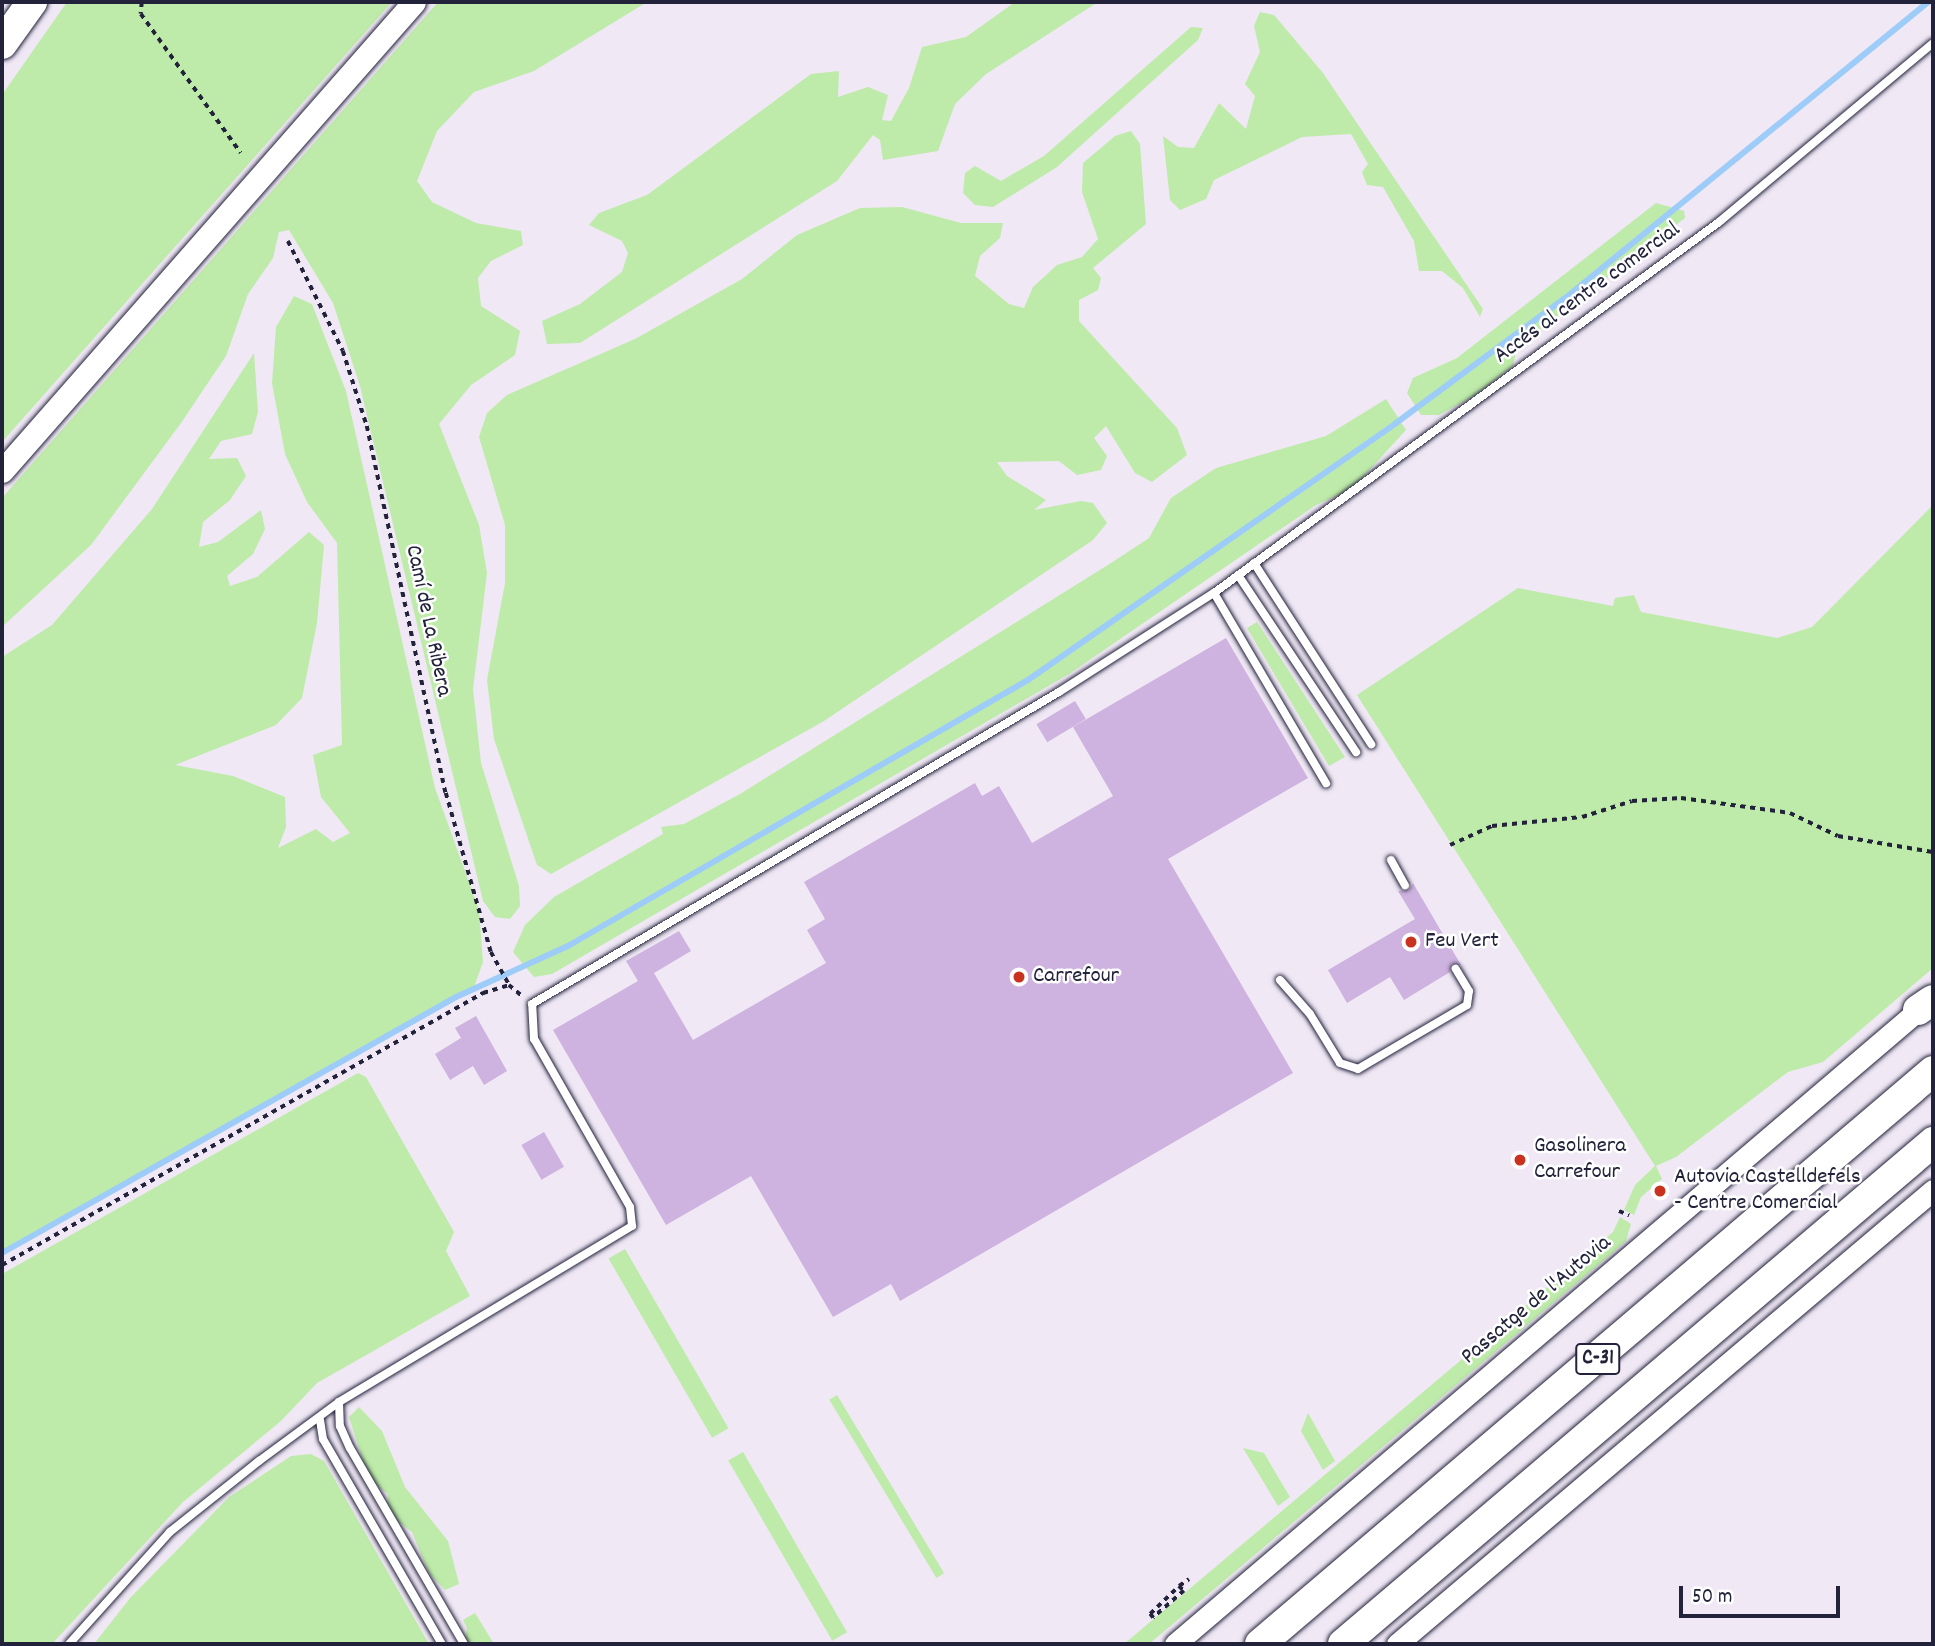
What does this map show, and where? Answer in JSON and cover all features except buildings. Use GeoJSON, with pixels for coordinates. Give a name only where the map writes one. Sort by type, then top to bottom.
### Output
{"type":"FeatureCollection","features":[{"type":"Feature","properties":{"kind":"highway"},"geometry":{"type":"LineString","coordinates":[[2,44],[32,2]]}},
{"type":"Feature","properties":{"kind":"highway","name":"C-31"},"geometry":{"type":"LineString","coordinates":[[1260,1644],[1933,1071]]}},
{"type":"Feature","properties":{"kind":"highway","name":"C-31"},"geometry":{"type":"LineString","coordinates":[[1343,1644],[1933,1142]]}},
{"type":"Feature","properties":{"kind":"main road"},"geometry":{"type":"LineString","coordinates":[[2,471],[414,2]]}},
{"type":"Feature","properties":{"kind":"street","name":"Passatge de l'Autovia"},"geometry":{"type":"LineString","coordinates":[[1175,1644],[1928,1003]]}},
{"type":"Feature","properties":{"kind":"street"},"geometry":{"type":"LineString","coordinates":[[1396,1644],[1933,1190]]}},
{"type":"Feature","properties":{"kind":"lane","name":"Accés al centre comercial"},"geometry":{"type":"LineString","coordinates":[[532,1004],[1059,692],[1214,593],[1719,222],[1933,43]]}},
{"type":"Feature","properties":{"kind":"lane"},"geometry":{"type":"LineString","coordinates":[[1254,563],[1371,744]]}},
{"type":"Feature","properties":{"kind":"lane"},"geometry":{"type":"LineString","coordinates":[[1238,575],[1356,752]]}},
{"type":"Feature","properties":{"kind":"lane"},"geometry":{"type":"LineString","coordinates":[[1214,593],[1326,783]]}},
{"type":"Feature","properties":{"kind":"lane"},"geometry":{"type":"LineString","coordinates":[[1391,860],[1405,885]]}},
{"type":"Feature","properties":{"kind":"lane"},"geometry":{"type":"LineString","coordinates":[[1280,980],[1310,1014],[1340,1063],[1358,1069],[1468,1005],[1468,991],[1456,969]]}},
{"type":"Feature","properties":{"kind":"lane"},"geometry":{"type":"LineString","coordinates":[[69,1644],[170,1532],[320,1420],[339,1402],[632,1226],[630,1207],[534,1039],[532,1004]]}},
{"type":"Feature","properties":{"kind":"lane"},"geometry":{"type":"LineString","coordinates":[[339,1402],[340,1426],[351,1448],[464,1644]]}},
{"type":"Feature","properties":{"kind":"lane"},"geometry":{"type":"LineString","coordinates":[[320,1420],[323,1439],[442,1644]]}},
{"type":"Feature","properties":{"kind":"path"},"geometry":{"type":"LineString","coordinates":[[142,2],[141,14],[241,153]]}},
{"type":"Feature","properties":{"kind":"path","name":"Camí de La Ribera"},"geometry":{"type":"LineString","coordinates":[[288,241],[343,351],[367,426],[446,793],[491,952],[509,985],[532,1004]]}},
{"type":"Feature","properties":{"kind":"path"},"geometry":{"type":"LineString","coordinates":[[1450,845],[1492,825],[1583,817],[1632,801],[1681,798],[1790,813],[1838,836],[1933,852]]}},
{"type":"Feature","properties":{"kind":"path"},"geometry":{"type":"LineString","coordinates":[[2,1265],[483,993],[509,985]]}},
{"type":"Feature","properties":{"kind":"path"},"geometry":{"type":"LineString","coordinates":[[1619,1211],[1629,1215]]}},
{"type":"Feature","properties":{"kind":"path"},"geometry":{"type":"LineString","coordinates":[[1179,1586],[1184,1591],[1153,1618],[1150,1614],[1179,1586],[1189,1579]]}},
{"type":"Feature","properties":{"kind":"green space"},"geometry":{"type":"Polygon","coordinates":[[[67,2],[392,2],[2,442],[2,95],[67,2]]]}},
{"type":"Feature","properties":{"kind":"green space"},"geometry":{"type":"Polygon","coordinates":[[[438,2],[647,2],[534,71],[474,92],[437,131],[417,181],[432,202],[476,223],[521,231],[523,245],[491,261],[478,278],[481,306],[520,331],[515,355],[471,385],[439,424],[479,525],[487,573],[473,689],[481,763],[519,886],[520,906],[510,919],[495,917],[483,901],[360,386],[333,303],[289,230],[279,232],[273,258],[248,294],[226,356],[181,423],[91,545],[2,627],[2,498],[438,2]]]}},
{"type":"Feature","properties":{"kind":"green space"},"geometry":{"type":"Polygon","coordinates":[[[1015,2],[1098,2],[986,74],[955,104],[938,151],[883,160],[880,140],[873,135],[837,181],[580,343],[547,344],[542,321],[580,304],[622,272],[628,253],[622,241],[589,225],[599,213],[647,195],[811,74],[839,71],[838,97],[868,87],[888,95],[882,120],[891,121],[909,88],[922,47],[966,37],[1015,2]]]}},
{"type":"Feature","properties":{"kind":"green space"},"geometry":{"type":"Polygon","coordinates":[[[1260,12],[1274,15],[1323,73],[1483,309],[1480,317],[1463,288],[1442,271],[1419,271],[1414,241],[1383,187],[1367,185],[1362,172],[1368,164],[1351,134],[1302,137],[1214,180],[1206,199],[1180,210],[1170,200],[1163,136],[1178,147],[1194,148],[1219,103],[1246,129],[1255,96],[1245,84],[1260,52],[1254,26],[1260,12]]]}},
{"type":"Feature","properties":{"kind":"green space"},"geometry":{"type":"Polygon","coordinates":[[[1191,27],[1203,28],[1198,40],[1057,167],[993,207],[975,205],[963,193],[965,173],[975,166],[1001,181],[1044,156],[1191,27]]]}},
{"type":"Feature","properties":{"kind":"green space"},"geometry":{"type":"Polygon","coordinates":[[[1131,131],[1140,144],[1146,224],[1093,268],[1101,278],[1098,290],[1079,300],[1079,321],[1177,428],[1187,455],[1152,482],[1135,473],[1106,426],[1094,438],[1107,456],[1101,470],[1077,475],[1059,461],[997,462],[1007,476],[1046,500],[1034,510],[1081,501],[1093,503],[1107,523],[1093,540],[824,721],[551,874],[537,865],[494,739],[487,680],[505,583],[505,525],[479,437],[487,413],[507,395],[635,339],[742,279],[797,235],[860,208],[902,207],[961,223],[1003,223],[1000,238],[980,256],[975,276],[1009,304],[1024,308],[1033,287],[1057,265],[1082,257],[1098,239],[1082,192],[1083,163],[1115,136],[1131,131]]]}},
{"type":"Feature","properties":{"kind":"green space"},"geometry":{"type":"Polygon","coordinates":[[[1656,203],[1684,211],[1685,218],[1517,347],[1513,366],[1474,396],[1439,415],[1421,415],[1407,393],[1413,378],[1457,358],[1656,203]]]}},
{"type":"Feature","properties":{"kind":"green space"},"geometry":{"type":"Polygon","coordinates":[[[294,296],[312,304],[346,391],[435,788],[479,910],[483,962],[474,987],[2,1253],[2,657],[52,625],[152,509],[254,353],[258,412],[252,434],[221,441],[209,459],[237,458],[246,476],[230,500],[203,522],[199,547],[218,542],[261,510],[265,529],[253,554],[227,576],[230,586],[257,577],[309,532],[324,545],[317,623],[302,698],[276,725],[175,765],[233,776],[285,797],[286,827],[278,848],[316,829],[333,842],[350,833],[321,797],[313,755],[342,745],[337,543],[307,502],[285,454],[272,383],[276,327],[294,296]]]}},
{"type":"Feature","properties":{"kind":"green space"},"geometry":{"type":"Polygon","coordinates":[[[1386,399],[1406,430],[1352,489],[1316,505],[1069,674],[552,974],[534,977],[513,952],[525,925],[554,897],[663,834],[661,827],[684,824],[740,794],[1111,563],[1149,538],[1171,498],[1216,468],[1326,436],[1386,399]]]}},
{"type":"Feature","properties":{"kind":"green space"},"geometry":{"type":"Polygon","coordinates":[[[1933,505],[1933,968],[1823,1062],[1788,1072],[1676,1157],[1656,1166],[1662,1179],[1641,1197],[1634,1215],[1624,1210],[1635,1185],[1655,1166],[1357,695],[1518,588],[1613,606],[1615,598],[1634,595],[1641,612],[1777,638],[1812,627],[1933,505]]]}},
{"type":"Feature","properties":{"kind":"green space"},"geometry":{"type":"Polygon","coordinates":[[[1257,622],[1345,757],[1329,766],[1247,628],[1257,622]]]}},
{"type":"Feature","properties":{"kind":"green space"},"geometry":{"type":"Polygon","coordinates":[[[358,1073],[366,1077],[454,1232],[446,1251],[470,1296],[317,1383],[281,1421],[183,1502],[52,1644],[2,1644],[2,1274],[358,1073]]]}},
{"type":"Feature","properties":{"kind":"green space"},"geometry":{"type":"Polygon","coordinates":[[[1620,1217],[1631,1224],[1626,1241],[1610,1255],[1149,1644],[1124,1644],[1613,1232],[1620,1217]]]}},
{"type":"Feature","properties":{"kind":"green space"},"geometry":{"type":"Polygon","coordinates":[[[625,1249],[729,1428],[712,1438],[609,1258],[625,1249]]]}},
{"type":"Feature","properties":{"kind":"green space"},"geometry":{"type":"Polygon","coordinates":[[[837,1395],[944,1573],[936,1578],[829,1400],[837,1395]]]}},
{"type":"Feature","properties":{"kind":"green space"},"geometry":{"type":"Polygon","coordinates":[[[359,1407],[382,1431],[405,1487],[448,1541],[459,1584],[445,1590],[429,1573],[412,1532],[387,1513],[388,1494],[369,1480],[349,1417],[359,1407]]]}},
{"type":"Feature","properties":{"kind":"green space"},"geometry":{"type":"Polygon","coordinates":[[[1308,1413],[1335,1461],[1323,1470],[1301,1431],[1308,1413]]]}},
{"type":"Feature","properties":{"kind":"green space"},"geometry":{"type":"Polygon","coordinates":[[[1243,1448],[1264,1453],[1290,1497],[1278,1506],[1243,1448]]]}},
{"type":"Feature","properties":{"kind":"green space"},"geometry":{"type":"Polygon","coordinates":[[[743,1452],[847,1632],[832,1641],[728,1460],[743,1452]]]}},
{"type":"Feature","properties":{"kind":"green space"},"geometry":{"type":"Polygon","coordinates":[[[311,1454],[324,1461],[429,1644],[94,1644],[131,1597],[229,1497],[291,1456],[311,1454]]]}},
{"type":"Feature","properties":{"kind":"green space"},"geometry":{"type":"Polygon","coordinates":[[[475,1613],[494,1644],[464,1644],[467,1628],[463,1620],[475,1613]]]}},
{"type":"Feature","properties":{"kind":"waterway"},"geometry":{"type":"LineString","coordinates":[[2,1253],[456,997],[568,946],[1028,680],[1396,423],[1569,295],[1928,2]]}},
{"type":"Feature","properties":{"kind":"place","name":"Feu Vert"},"geometry":{"type":"Point","coordinates":[1411,942]}},
{"type":"Feature","properties":{"kind":"place","name":"Carrefour"},"geometry":{"type":"Point","coordinates":[1019,977]}},
{"type":"Feature","properties":{"kind":"place","name":"Gasolinera Carrefour"},"geometry":{"type":"Point","coordinates":[1520,1160]}},
{"type":"Feature","properties":{"kind":"place","name":"Autovia Castelldefels - Centre Comercial"},"geometry":{"type":"Point","coordinates":[1660,1191]}}]}
